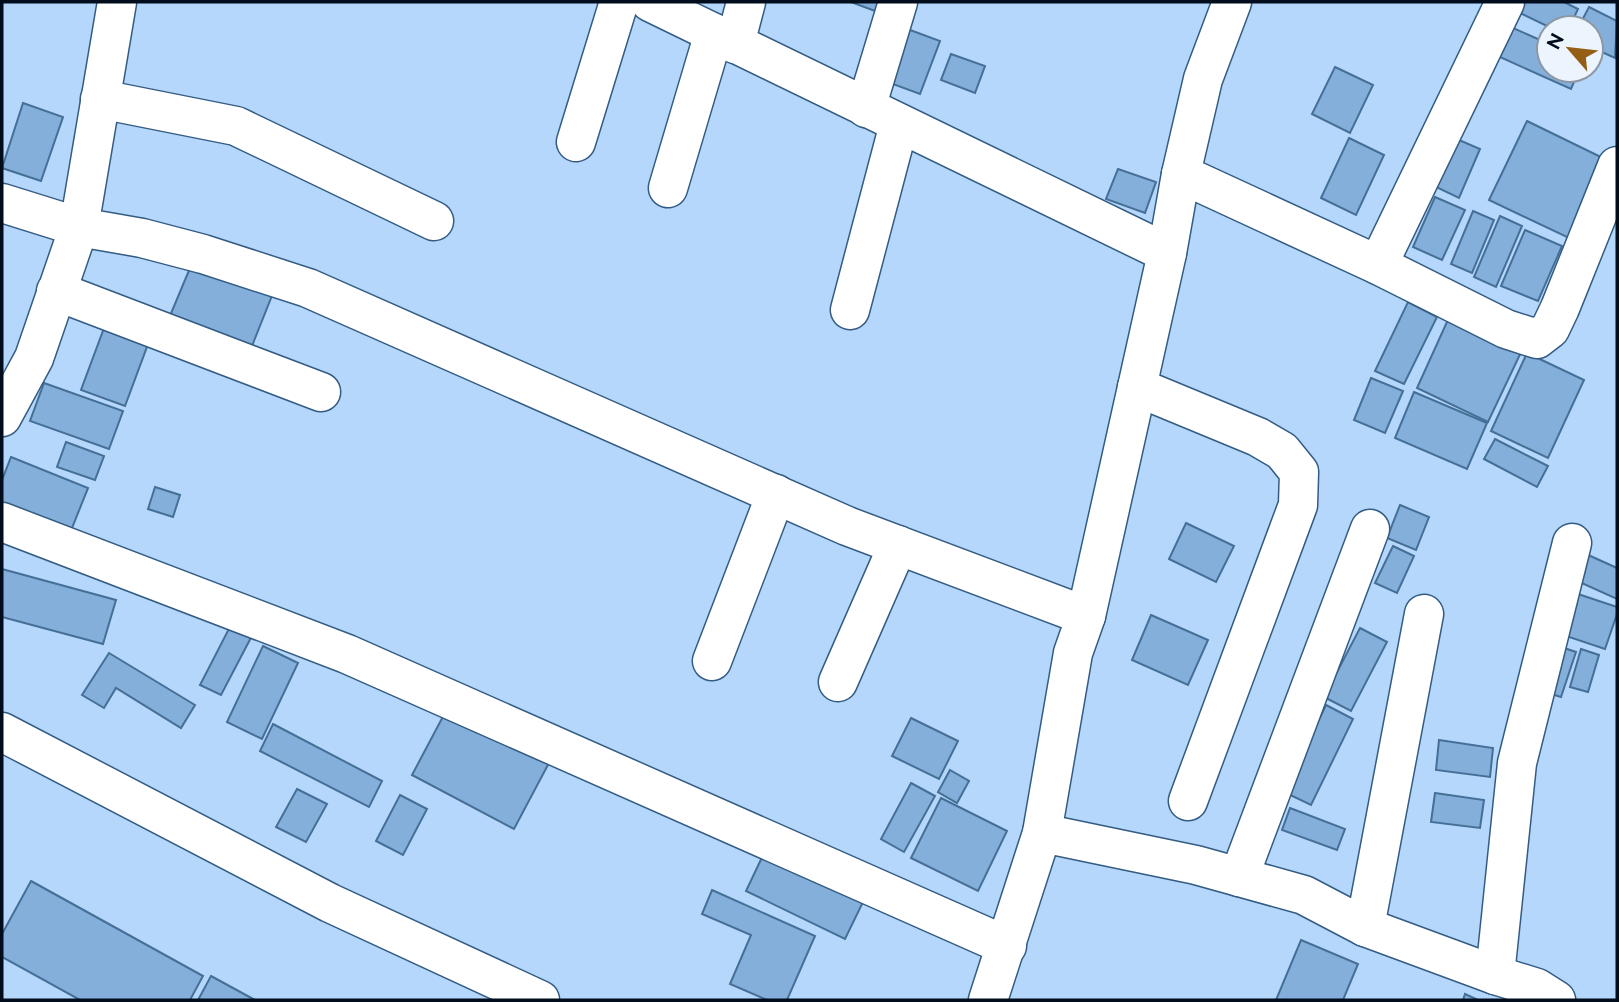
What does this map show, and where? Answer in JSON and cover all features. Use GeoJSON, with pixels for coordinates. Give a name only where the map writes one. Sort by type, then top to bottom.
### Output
{"type":"FeatureCollection","features":[{"type":"Feature","properties":{"kind":"street"},"geometry":{"type":"LineString","coordinates":[[2,417],[34,358],[79,227],[117,2]]}},
{"type":"Feature","properties":{"kind":"street"},"geometry":{"type":"LineString","coordinates":[[576,142],[619,2]]}},
{"type":"Feature","properties":{"kind":"street"},"geometry":{"type":"LineString","coordinates":[[650,2],[1167,253]]}},
{"type":"Feature","properties":{"kind":"street"},"geometry":{"type":"LineString","coordinates":[[668,188],[724,38],[746,2]]}},
{"type":"Feature","properties":{"kind":"street"},"geometry":{"type":"LineString","coordinates":[[850,310],[883,116],[898,2]]}},
{"type":"Feature","properties":{"kind":"street"},"geometry":{"type":"LineString","coordinates":[[988,1000],[1042,833],[1073,653],[1086,617],[1167,253],[1181,174],[1203,79],[1232,2]]}},
{"type":"Feature","properties":{"kind":"street"},"geometry":{"type":"LineString","coordinates":[[1378,265],[1505,2]]}},
{"type":"Feature","properties":{"kind":"street"},"geometry":{"type":"LineString","coordinates":[[100,99],[236,126],[434,221]]}},
{"type":"Feature","properties":{"kind":"street"},"geometry":{"type":"LineString","coordinates":[[1181,174],[1378,265],[1506,329],[1537,339],[1550,329],[1560,309],[1617,166]]}},
{"type":"Feature","properties":{"kind":"street"},"geometry":{"type":"LineString","coordinates":[[2,203],[79,227],[142,238],[203,254],[308,288],[847,526],[1086,617]]}},
{"type":"Feature","properties":{"kind":"street"},"geometry":{"type":"LineString","coordinates":[[56,291],[321,392]]}},
{"type":"Feature","properties":{"kind":"street"},"geometry":{"type":"LineString","coordinates":[[1137,387],[1258,437],[1282,451],[1299,472],[1298,505],[1188,802]]}},
{"type":"Feature","properties":{"kind":"street"},"geometry":{"type":"LineString","coordinates":[[712,661],[776,494]]}},
{"type":"Feature","properties":{"kind":"street"},"geometry":{"type":"LineString","coordinates":[[2,522],[347,654],[1007,946]]}},
{"type":"Feature","properties":{"kind":"street"},"geometry":{"type":"LineString","coordinates":[[1239,877],[1370,529]]}},
{"type":"Feature","properties":{"kind":"street"},"geometry":{"type":"LineString","coordinates":[[1494,975],[1517,763],[1572,543]]}},
{"type":"Feature","properties":{"kind":"street"},"geometry":{"type":"LineString","coordinates":[[838,682],[898,545]]}},
{"type":"Feature","properties":{"kind":"street"},"geometry":{"type":"LineString","coordinates":[[1365,927],[1424,614]]}},
{"type":"Feature","properties":{"kind":"street"},"geometry":{"type":"LineString","coordinates":[[2,732],[330,903],[540,1000]]}},
{"type":"Feature","properties":{"kind":"street"},"geometry":{"type":"LineString","coordinates":[[1042,833],[1196,864],[1304,895],[1365,927],[1494,975],[1537,988],[1556,1000]]}},
{"type":"Feature","properties":{"kind":"building"},"geometry":{"type":"Polygon","coordinates":[[[851,2],[879,2],[875,11],[851,2]]]}},
{"type":"Feature","properties":{"kind":"building"},"geometry":{"type":"Polygon","coordinates":[[[1516,2],[1564,2],[1578,9],[1576,14],[1535,14],[1535,20],[1512,9],[1516,2]]]}},
{"type":"Feature","properties":{"kind":"building"},"geometry":{"type":"Polygon","coordinates":[[[1589,7],[1603,14],[1585,14],[1589,7]]]}},
{"type":"Feature","properties":{"kind":"building"},"geometry":{"type":"Polygon","coordinates":[[[1605,15],[1617,21],[1615,58],[1605,53],[1605,15]]]}},
{"type":"Feature","properties":{"kind":"building"},"geometry":{"type":"Polygon","coordinates":[[[1504,24],[1535,38],[1535,73],[1491,53],[1504,24]]]}},
{"type":"Feature","properties":{"kind":"building"},"geometry":{"type":"Polygon","coordinates":[[[902,27],[940,41],[920,94],[882,80],[902,27]]]}},
{"type":"Feature","properties":{"kind":"building"},"geometry":{"type":"Polygon","coordinates":[[[951,54],[985,66],[975,93],[941,80],[951,54]]]}},
{"type":"Feature","properties":{"kind":"building"},"geometry":{"type":"Polygon","coordinates":[[[1335,67],[1373,85],[1350,133],[1312,114],[1335,67]]]}},
{"type":"Feature","properties":{"kind":"building"},"geometry":{"type":"Polygon","coordinates":[[[1560,84],[1573,84],[1571,89],[1560,84]]]}},
{"type":"Feature","properties":{"kind":"building"},"geometry":{"type":"Polygon","coordinates":[[[23,103],[63,117],[41,181],[2,168],[23,103]]]}},
{"type":"Feature","properties":{"kind":"building"},"geometry":{"type":"Polygon","coordinates":[[[1527,121],[1607,160],[1569,238],[1489,200],[1527,121]]]}},
{"type":"Feature","properties":{"kind":"building"},"geometry":{"type":"Polygon","coordinates":[[[1452,137],[1480,149],[1459,198],[1432,185],[1452,137]]]}},
{"type":"Feature","properties":{"kind":"building"},"geometry":{"type":"Polygon","coordinates":[[[1349,138],[1384,155],[1356,215],[1321,198],[1349,138]]]}},
{"type":"Feature","properties":{"kind":"building"},"geometry":{"type":"Polygon","coordinates":[[[1118,169],[1156,182],[1145,213],[1106,199],[1118,169]]]}},
{"type":"Feature","properties":{"kind":"building"},"geometry":{"type":"Polygon","coordinates":[[[1435,197],[1465,210],[1442,260],[1413,247],[1435,197]]]}},
{"type":"Feature","properties":{"kind":"building"},"geometry":{"type":"Polygon","coordinates":[[[1473,211],[1494,220],[1472,273],[1451,264],[1473,211]]]}},
{"type":"Feature","properties":{"kind":"building"},"geometry":{"type":"Polygon","coordinates":[[[1500,216],[1522,226],[1496,287],[1474,277],[1500,216]]]}},
{"type":"Feature","properties":{"kind":"building"},"geometry":{"type":"Polygon","coordinates":[[[1525,230],[1562,246],[1538,301],[1501,286],[1525,230]]]}},
{"type":"Feature","properties":{"kind":"building"},"geometry":{"type":"Polygon","coordinates":[[[195,256],[275,288],[248,356],[167,323],[195,256]]]}},
{"type":"Feature","properties":{"kind":"building"},"geometry":{"type":"Polygon","coordinates":[[[1408,302],[1437,317],[1404,384],[1375,371],[1408,302]]]}},
{"type":"Feature","properties":{"kind":"building"},"geometry":{"type":"Polygon","coordinates":[[[1451,313],[1524,346],[1488,422],[1417,388],[1451,313]]]}},
{"type":"Feature","properties":{"kind":"building"},"geometry":{"type":"Polygon","coordinates":[[[107,320],[151,336],[125,406],[81,390],[107,320]]]}},
{"type":"Feature","properties":{"kind":"building"},"geometry":{"type":"Polygon","coordinates":[[[1527,353],[1584,380],[1548,458],[1491,431],[1527,353]]]}},
{"type":"Feature","properties":{"kind":"building"},"geometry":{"type":"Polygon","coordinates":[[[1371,378],[1403,391],[1385,433],[1354,420],[1371,378]]]}},
{"type":"Feature","properties":{"kind":"building"},"geometry":{"type":"Polygon","coordinates":[[[44,383],[123,411],[109,449],[30,421],[44,383]]]}},
{"type":"Feature","properties":{"kind":"building"},"geometry":{"type":"Polygon","coordinates":[[[1414,392],[1487,423],[1467,469],[1395,438],[1414,392]]]}},
{"type":"Feature","properties":{"kind":"building"},"geometry":{"type":"Polygon","coordinates":[[[1495,439],[1548,466],[1537,487],[1484,459],[1495,439]]]}},
{"type":"Feature","properties":{"kind":"building"},"geometry":{"type":"Polygon","coordinates":[[[66,442],[104,456],[95,480],[57,467],[66,442]]]}},
{"type":"Feature","properties":{"kind":"building"},"geometry":{"type":"Polygon","coordinates":[[[11,457],[88,488],[70,533],[2,505],[2,480],[11,457]]]}},
{"type":"Feature","properties":{"kind":"building"},"geometry":{"type":"Polygon","coordinates":[[[155,487],[180,495],[173,517],[148,509],[155,487]]]}},
{"type":"Feature","properties":{"kind":"building"},"geometry":{"type":"Polygon","coordinates":[[[1400,505],[1429,517],[1416,550],[1387,538],[1400,505]]]}},
{"type":"Feature","properties":{"kind":"building"},"geometry":{"type":"Polygon","coordinates":[[[1186,523],[1234,546],[1216,582],[1169,559],[1186,523]]]}},
{"type":"Feature","properties":{"kind":"building"},"geometry":{"type":"Polygon","coordinates":[[[1393,546],[1414,556],[1397,593],[1375,583],[1393,546]]]}},
{"type":"Feature","properties":{"kind":"building"},"geometry":{"type":"Polygon","coordinates":[[[1586,554],[1617,568],[1617,599],[1575,580],[1586,554]]]}},
{"type":"Feature","properties":{"kind":"building"},"geometry":{"type":"Polygon","coordinates":[[[2,569],[116,600],[103,644],[2,617],[2,569]]]}},
{"type":"Feature","properties":{"kind":"building"},"geometry":{"type":"Polygon","coordinates":[[[1572,592],[1617,607],[1605,649],[1557,633],[1572,592]]]}},
{"type":"Feature","properties":{"kind":"building"},"geometry":{"type":"Polygon","coordinates":[[[1151,615],[1208,640],[1188,685],[1132,660],[1151,615]]]}},
{"type":"Feature","properties":{"kind":"building"},"geometry":{"type":"Polygon","coordinates":[[[235,617],[256,628],[221,695],[200,685],[235,617]]]}},
{"type":"Feature","properties":{"kind":"building"},"geometry":{"type":"Polygon","coordinates":[[[1360,628],[1387,642],[1351,711],[1324,697],[1360,628]]]}},
{"type":"Feature","properties":{"kind":"building"},"geometry":{"type":"Polygon","coordinates":[[[1552,644],[1576,652],[1561,697],[1538,690],[1552,644]]]}},
{"type":"Feature","properties":{"kind":"building"},"geometry":{"type":"Polygon","coordinates":[[[263,646],[298,663],[262,739],[227,722],[263,646]]]}},
{"type":"Feature","properties":{"kind":"building"},"geometry":{"type":"Polygon","coordinates":[[[1581,649],[1599,655],[1588,692],[1570,687],[1581,649]]]}},
{"type":"Feature","properties":{"kind":"building"},"geometry":{"type":"Polygon","coordinates":[[[109,653],[195,705],[181,728],[116,688],[104,708],[82,695],[109,653]]]}},
{"type":"Feature","properties":{"kind":"building"},"geometry":{"type":"Polygon","coordinates":[[[1326,705],[1353,719],[1311,805],[1284,792],[1326,705]]]}},
{"type":"Feature","properties":{"kind":"building"},"geometry":{"type":"Polygon","coordinates":[[[448,707],[550,761],[514,829],[412,775],[448,707]]]}},
{"type":"Feature","properties":{"kind":"building"},"geometry":{"type":"Polygon","coordinates":[[[911,718],[958,741],[939,779],[892,756],[911,718]]]}},
{"type":"Feature","properties":{"kind":"building"},"geometry":{"type":"Polygon","coordinates":[[[273,724],[382,781],[369,807],[260,751],[273,724]]]}},
{"type":"Feature","properties":{"kind":"building"},"geometry":{"type":"Polygon","coordinates":[[[1439,740],[1493,748],[1490,777],[1436,770],[1439,740]]]}},
{"type":"Feature","properties":{"kind":"building"},"geometry":{"type":"Polygon","coordinates":[[[950,770],[969,781],[957,803],[938,792],[950,770]]]}},
{"type":"Feature","properties":{"kind":"building"},"geometry":{"type":"Polygon","coordinates":[[[911,783],[935,796],[904,852],[881,839],[911,783]]]}},
{"type":"Feature","properties":{"kind":"building"},"geometry":{"type":"Polygon","coordinates":[[[297,789],[327,804],[306,842],[276,827],[297,789]]]}},
{"type":"Feature","properties":{"kind":"building"},"geometry":{"type":"Polygon","coordinates":[[[1435,793],[1484,800],[1480,828],[1431,822],[1435,793]]]}},
{"type":"Feature","properties":{"kind":"building"},"geometry":{"type":"Polygon","coordinates":[[[400,795],[427,809],[403,855],[376,841],[400,795]]]}},
{"type":"Feature","properties":{"kind":"building"},"geometry":{"type":"Polygon","coordinates":[[[941,798],[1007,831],[978,891],[911,858],[941,798]]]}},
{"type":"Feature","properties":{"kind":"building"},"geometry":{"type":"Polygon","coordinates":[[[1290,808],[1345,829],[1337,850],[1282,830],[1290,808]]]}},
{"type":"Feature","properties":{"kind":"building"},"geometry":{"type":"Polygon","coordinates":[[[765,851],[864,900],[845,939],[746,891],[765,851]]]}},
{"type":"Feature","properties":{"kind":"building"},"geometry":{"type":"Polygon","coordinates":[[[31,881],[203,976],[190,1000],[80,1000],[2,957],[2,934],[31,881]]]}},
{"type":"Feature","properties":{"kind":"building"},"geometry":{"type":"Polygon","coordinates":[[[712,890],[815,936],[787,1000],[767,1000],[730,984],[751,935],[702,914],[712,890]]]}},
{"type":"Feature","properties":{"kind":"building"},"geometry":{"type":"Polygon","coordinates":[[[1301,940],[1358,964],[1343,1000],[1276,1000],[1301,940]]]}},
{"type":"Feature","properties":{"kind":"building"},"geometry":{"type":"Polygon","coordinates":[[[211,976],[255,1000],[198,1000],[211,976]]]}},
{"type":"Feature","properties":{"kind":"building"},"geometry":{"type":"Polygon","coordinates":[[[1465,994],[1478,1000],[1463,1000],[1465,994]]]}}]}
